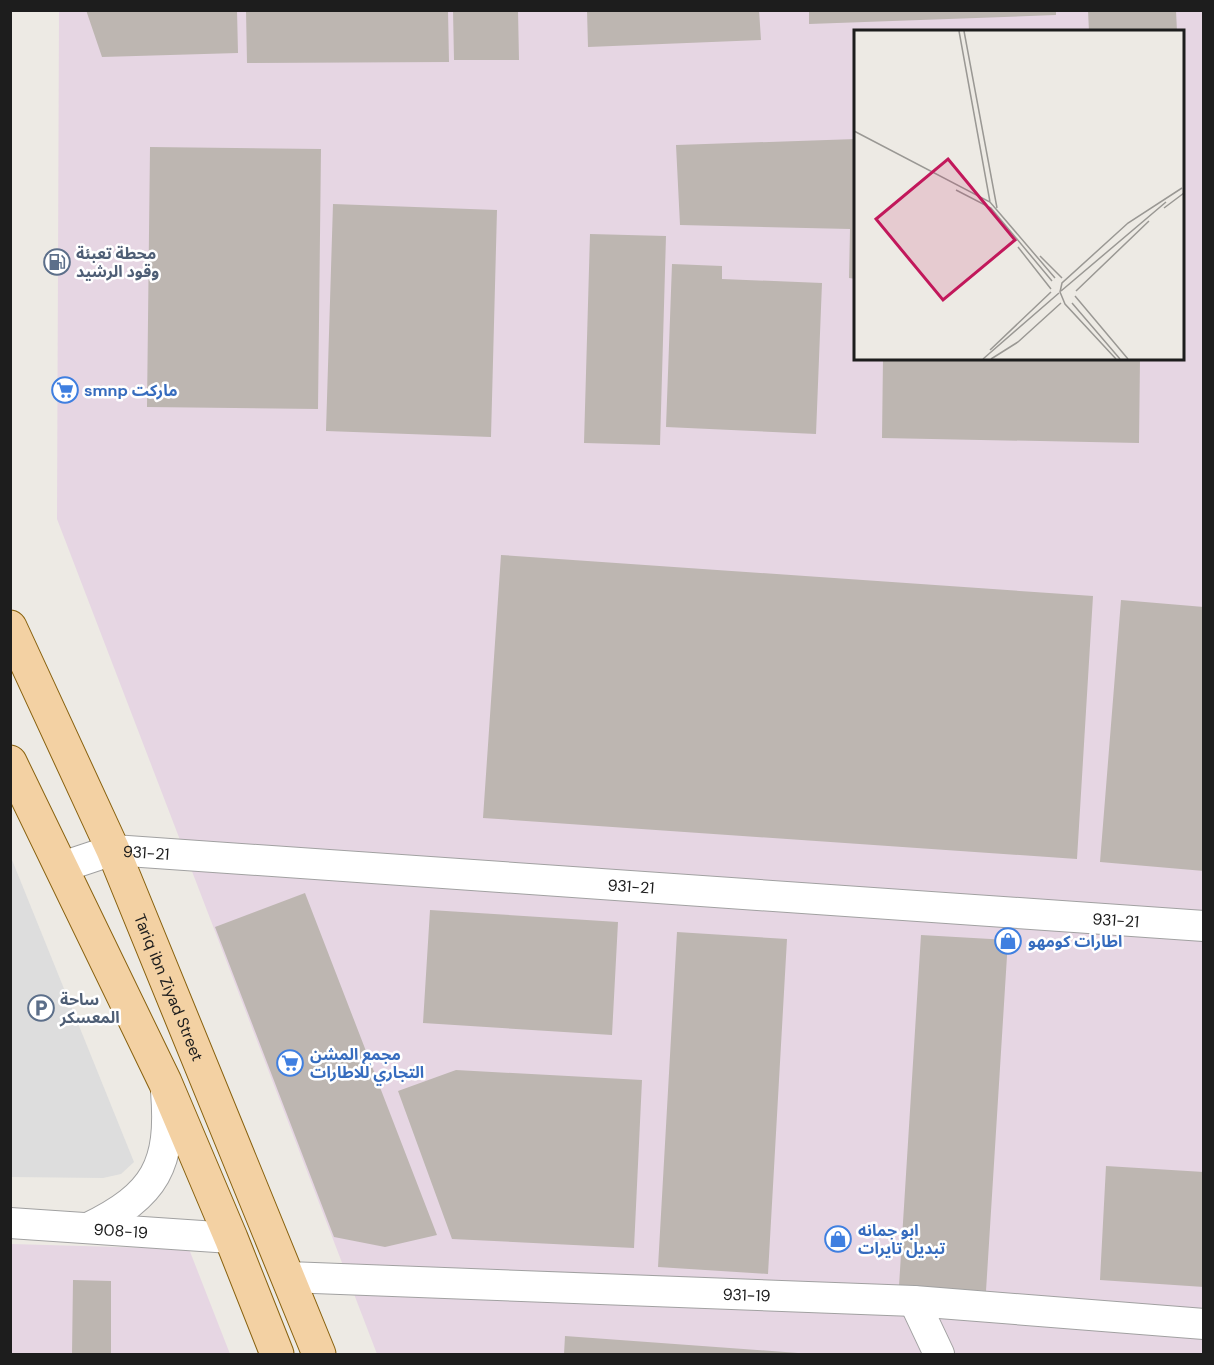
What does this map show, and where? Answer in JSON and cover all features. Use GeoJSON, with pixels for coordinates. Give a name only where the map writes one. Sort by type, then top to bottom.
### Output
{"type":"FeatureCollection","features":[{"type":"Feature","properties":{"kind":"main road","name":"Tariq ibn Ziyad Street"},"geometry":{"type":"LineString","coordinates":[[10,627],[113,850],[319,1354]]}},
{"type":"Feature","properties":{"kind":"main road"},"geometry":{"type":"LineString","coordinates":[[10,762],[165,1082],[277,1354]]}},
{"type":"Feature","properties":{"kind":"street","name":"931-21"},"geometry":{"type":"LineString","coordinates":[[62,867],[113,850],[1203,926]]}},
{"type":"Feature","properties":{"kind":"street"},"geometry":{"type":"LineString","coordinates":[[88,1228],[123,1209],[138,1197],[160,1165],[169,1128],[165,1082]]}},
{"type":"Feature","properties":{"kind":"street","name":"908-19"},"geometry":{"type":"LineString","coordinates":[[10,1223],[231,1238]]}},
{"type":"Feature","properties":{"kind":"street","name":"931-19"},"geometry":{"type":"LineString","coordinates":[[288,1277],[914,1301],[1203,1324]]}},
{"type":"Feature","properties":{"kind":"street"},"geometry":{"type":"LineString","coordinates":[[914,1301],[939,1354]]}},
{"type":"Feature","properties":{"kind":"shaded area"},"geometry":{"type":"Polygon","coordinates":[[[59,11],[1203,11],[1203,1354],[377,1354],[57,519],[59,11]]]}},
{"type":"Feature","properties":{"kind":"shaded area","name":"ساحة المعسكر"},"geometry":{"type":"Polygon","coordinates":[[[10,855],[134,1162],[121,1174],[103,1178],[11,1177],[10,855]]]}},
{"type":"Feature","properties":{"kind":"shaded area"},"geometry":{"type":"Polygon","coordinates":[[[11,1244],[189,1249],[230,1354],[11,1354],[11,1244]]]}},
{"type":"Feature","properties":{"kind":"building"},"geometry":{"type":"Polygon","coordinates":[[[86,10],[237,10],[238,53],[102,57],[86,10]]]}},
{"type":"Feature","properties":{"kind":"building"},"geometry":{"type":"Polygon","coordinates":[[[246,10],[448,10],[449,62],[247,63],[246,10]]]}},
{"type":"Feature","properties":{"kind":"building"},"geometry":{"type":"Polygon","coordinates":[[[453,10],[518,10],[519,60],[454,60],[453,10]]]}},
{"type":"Feature","properties":{"kind":"building"},"geometry":{"type":"Polygon","coordinates":[[[587,10],[759,10],[761,40],[588,47],[587,10]]]}},
{"type":"Feature","properties":{"kind":"building"},"geometry":{"type":"Polygon","coordinates":[[[809,10],[1056,10],[1056,15],[809,24],[809,10]]]}},
{"type":"Feature","properties":{"kind":"building"},"geometry":{"type":"Polygon","coordinates":[[[1088,10],[1176,10],[1177,30],[1089,30],[1088,10]]]}},
{"type":"Feature","properties":{"kind":"building"},"geometry":{"type":"Polygon","coordinates":[[[854,139],[854,279],[849,278],[850,229],[680,225],[676,145],[854,139]]]}},
{"type":"Feature","properties":{"kind":"building"},"geometry":{"type":"Polygon","coordinates":[[[150,147],[321,149],[318,409],[147,407],[150,147]]]}},
{"type":"Feature","properties":{"kind":"building"},"geometry":{"type":"Polygon","coordinates":[[[333,204],[497,210],[491,437],[326,431],[333,204]]]}},
{"type":"Feature","properties":{"kind":"building"},"geometry":{"type":"Polygon","coordinates":[[[590,234],[666,236],[660,445],[584,443],[590,234]]]}},
{"type":"Feature","properties":{"kind":"building"},"geometry":{"type":"Polygon","coordinates":[[[672,264],[722,266],[722,279],[822,283],[816,434],[666,427],[672,264]]]}},
{"type":"Feature","properties":{"kind":"building"},"geometry":{"type":"Polygon","coordinates":[[[883,360],[1140,360],[1139,443],[882,438],[883,360]]]}},
{"type":"Feature","properties":{"kind":"building"},"geometry":{"type":"Polygon","coordinates":[[[501,555],[1093,596],[1077,859],[483,818],[501,555]]]}},
{"type":"Feature","properties":{"kind":"building"},"geometry":{"type":"Polygon","coordinates":[[[1121,600],[1204,607],[1204,871],[1100,862],[1121,600]]]}},
{"type":"Feature","properties":{"kind":"building"},"geometry":{"type":"Polygon","coordinates":[[[305,893],[437,1235],[385,1247],[334,1237],[215,927],[305,893]]]}},
{"type":"Feature","properties":{"kind":"building"},"geometry":{"type":"Polygon","coordinates":[[[430,910],[618,922],[612,1035],[423,1023],[430,910]]]}},
{"type":"Feature","properties":{"kind":"building"},"geometry":{"type":"Polygon","coordinates":[[[677,932],[787,939],[768,1274],[658,1267],[677,932]]]}},
{"type":"Feature","properties":{"kind":"building"},"geometry":{"type":"Polygon","coordinates":[[[921,935],[1008,940],[986,1291],[899,1286],[921,935]]]}},
{"type":"Feature","properties":{"kind":"building"},"geometry":{"type":"Polygon","coordinates":[[[456,1070],[642,1080],[634,1248],[452,1239],[398,1091],[456,1070]]]}},
{"type":"Feature","properties":{"kind":"building"},"geometry":{"type":"Polygon","coordinates":[[[1106,1166],[1204,1172],[1204,1287],[1100,1280],[1106,1166]]]}},
{"type":"Feature","properties":{"kind":"building"},"geometry":{"type":"Polygon","coordinates":[[[73,1280],[111,1281],[111,1354],[72,1354],[73,1280]]]}},
{"type":"Feature","properties":{"kind":"building"},"geometry":{"type":"Polygon","coordinates":[[[565,1336],[798,1353],[564,1354],[565,1336]]]}},
{"type":"Feature","properties":{"kind":"place","name":"محطة تعبئة وقود الرشيد"},"geometry":{"type":"Point","coordinates":[57,262]}},
{"type":"Feature","properties":{"kind":"place","name":"smnp ماركت"},"geometry":{"type":"Point","coordinates":[65,390]}},
{"type":"Feature","properties":{"kind":"place","name":"اطارات كومهو"},"geometry":{"type":"Point","coordinates":[1008,941]}},
{"type":"Feature","properties":{"kind":"place","name":"ساحة المعسكر"},"geometry":{"type":"Point","coordinates":[41,1008]}},
{"type":"Feature","properties":{"kind":"place","name":"مجمع المشن التجاري للاطارات"},"geometry":{"type":"Point","coordinates":[290,1063]}},
{"type":"Feature","properties":{"kind":"place","name":"ابو جمانه تبديل تايرات"},"geometry":{"type":"Point","coordinates":[838,1239]}}]}
